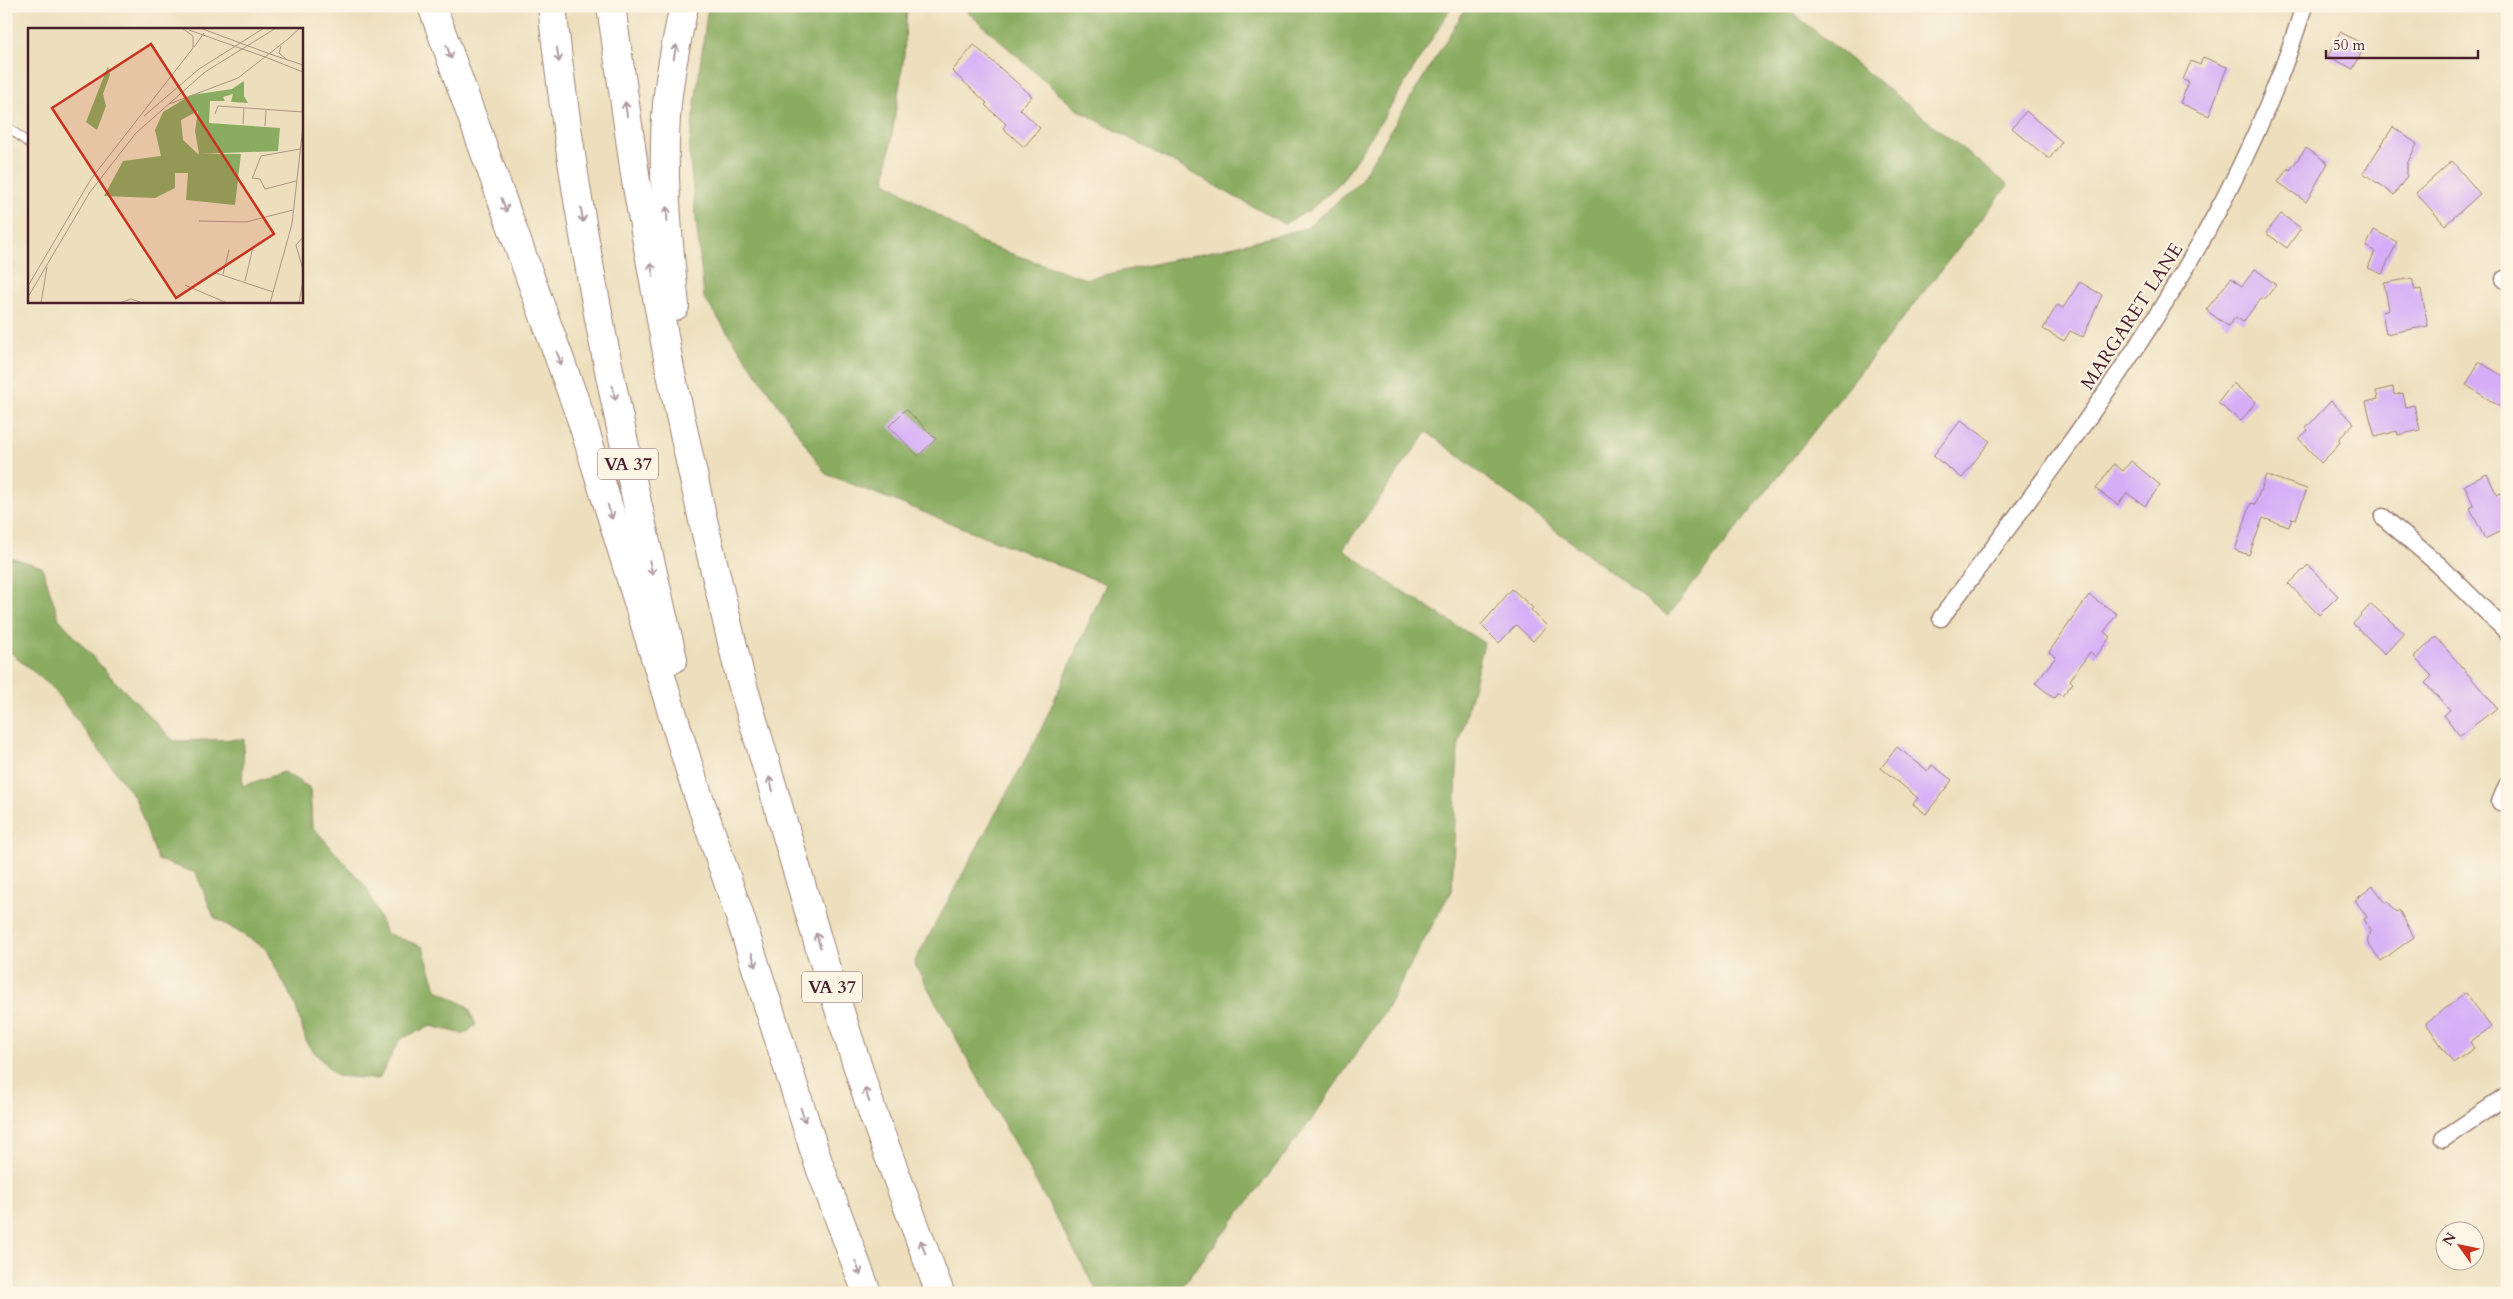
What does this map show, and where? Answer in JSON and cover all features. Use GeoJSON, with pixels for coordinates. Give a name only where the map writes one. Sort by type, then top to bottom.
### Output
{"type":"FeatureCollection","features":[{"type":"Feature","properties":{"kind":"highway"},"geometry":{"type":"LineString","coordinates":[[432,6],[582,421],[693,780],[739,914]]}},
{"type":"Feature","properties":{"kind":"highway","name":"VA 37"},"geometry":{"type":"LineString","coordinates":[[552,6],[575,169],[625,452],[701,779],[739,914],[818,1162],[867,1293]]}},
{"type":"Feature","properties":{"kind":"highway","name":"VA 37"},"geometry":{"type":"LineString","coordinates":[[611,6],[636,181],[670,369],[740,676],[823,959],[872,1111],[940,1293]]}},
{"type":"Feature","properties":{"kind":"highway"},"geometry":{"type":"LineString","coordinates":[[684,6],[667,104],[665,159],[670,257],[676,311],[703,485],[740,676]]}},
{"type":"Feature","properties":{"kind":"street","name":"MARGARET LANE"},"geometry":{"type":"LineString","coordinates":[[1941,618],[2046,477],[2145,337],[2195,256],[2233,185],[2266,113],[2304,6]]}},
{"type":"Feature","properties":{"kind":"street"},"geometry":{"type":"LineString","coordinates":[[2383,517],[2439,565],[2507,632]]}},
{"type":"Feature","properties":{"kind":"street"},"geometry":{"type":"LineString","coordinates":[[2500,802],[2507,786]]}},
{"type":"Feature","properties":{"kind":"street"},"geometry":{"type":"LineString","coordinates":[[2443,1139],[2507,1096]]}},
{"type":"Feature","properties":{"kind":"lane"},"geometry":{"type":"LineString","coordinates":[[6,125],[28,143]]}},
{"type":"Feature","properties":{"kind":"green space"},"geometry":{"type":"Polygon","coordinates":[[[708,6],[907,6],[904,56],[885,181],[983,244],[1086,279],[1235,246],[1306,228],[1358,184],[1467,6],[1784,6],[2008,185],[1668,616],[1427,432],[1343,549],[1382,578],[1484,643],[1458,748],[1452,889],[1386,1010],[1309,1123],[1177,1293],[1098,1293],[914,963],[1039,734],[1106,584],[826,474],[704,298],[689,150],[708,6]]]}},
{"type":"Feature","properties":{"kind":"green space"},"geometry":{"type":"Polygon","coordinates":[[[961,6],[1452,6],[1386,114],[1341,182],[1310,210],[1284,224],[1075,108],[961,6]]]}},
{"type":"Feature","properties":{"kind":"green space"},"geometry":{"type":"Polygon","coordinates":[[[6,556],[42,567],[59,619],[109,675],[174,741],[244,739],[242,786],[284,772],[310,788],[312,826],[367,888],[386,933],[423,947],[436,989],[468,1007],[476,1025],[464,1034],[431,1026],[400,1039],[379,1079],[336,1076],[307,1044],[295,1004],[265,948],[214,917],[196,873],[158,860],[135,798],[52,687],[6,649],[6,556]]]}},
{"type":"Feature","properties":{"kind":"building"},"geometry":{"type":"Polygon","coordinates":[[[2340,32],[2365,45],[2353,69],[2328,56],[2340,32]]]}},
{"type":"Feature","properties":{"kind":"building"},"geometry":{"type":"Polygon","coordinates":[[[974,45],[1032,96],[1020,109],[1040,128],[1024,147],[1003,128],[1006,124],[985,105],[987,103],[952,71],[974,45]]]}},
{"type":"Feature","properties":{"kind":"building"},"geometry":{"type":"Polygon","coordinates":[[[2203,57],[2227,67],[2209,116],[2180,103],[2189,82],[2183,80],[2191,61],[2200,65],[2203,57]]]}},
{"type":"Feature","properties":{"kind":"building"},"geometry":{"type":"Polygon","coordinates":[[[2026,111],[2062,142],[2049,159],[2012,128],[2026,111]]]}},
{"type":"Feature","properties":{"kind":"building"},"geometry":{"type":"Polygon","coordinates":[[[2393,127],[2417,144],[2407,164],[2407,176],[2394,195],[2363,173],[2393,127]]]}},
{"type":"Feature","properties":{"kind":"building"},"geometry":{"type":"Polygon","coordinates":[[[2306,148],[2328,163],[2306,202],[2278,182],[2288,168],[2290,170],[2306,148]]]}},
{"type":"Feature","properties":{"kind":"building"},"geometry":{"type":"Polygon","coordinates":[[[2452,161],[2480,194],[2445,225],[2416,193],[2452,161]]]}},
{"type":"Feature","properties":{"kind":"building"},"geometry":{"type":"Polygon","coordinates":[[[2281,214],[2301,228],[2287,248],[2266,233],[2281,214]]]}},
{"type":"Feature","properties":{"kind":"building"},"geometry":{"type":"Polygon","coordinates":[[[2374,230],[2397,242],[2382,274],[2368,268],[2375,251],[2366,247],[2374,230]]]}},
{"type":"Feature","properties":{"kind":"building"},"geometry":{"type":"Polygon","coordinates":[[[2255,269],[2276,285],[2264,300],[2261,298],[2243,322],[2236,317],[2228,326],[2206,310],[2231,278],[2242,286],[2255,269]]]}},
{"type":"Feature","properties":{"kind":"building"},"geometry":{"type":"Polygon","coordinates":[[[2412,278],[2415,290],[2421,289],[2428,326],[2386,334],[2382,312],[2389,310],[2384,283],[2412,278]]]}},
{"type":"Feature","properties":{"kind":"building"},"geometry":{"type":"Polygon","coordinates":[[[2080,282],[2102,295],[2083,337],[2070,331],[2064,341],[2043,329],[2057,305],[2063,308],[2080,282]]]}},
{"type":"Feature","properties":{"kind":"building"},"geometry":{"type":"Polygon","coordinates":[[[2479,362],[2507,378],[2507,411],[2466,385],[2479,362]]]}},
{"type":"Feature","properties":{"kind":"building"},"geometry":{"type":"Polygon","coordinates":[[[2233,383],[2256,402],[2241,421],[2218,403],[2233,383]]]}},
{"type":"Feature","properties":{"kind":"building"},"geometry":{"type":"Polygon","coordinates":[[[2393,387],[2394,395],[2403,393],[2406,407],[2414,405],[2420,430],[2398,435],[2397,431],[2375,437],[2366,402],[2378,399],[2376,391],[2393,387]]]}},
{"type":"Feature","properties":{"kind":"building"},"geometry":{"type":"Polygon","coordinates":[[[2331,401],[2354,423],[2338,440],[2340,442],[2333,451],[2321,463],[2299,439],[2308,430],[2306,428],[2331,401]]]}},
{"type":"Feature","properties":{"kind":"building"},"geometry":{"type":"Polygon","coordinates":[[[906,409],[936,439],[918,456],[889,426],[906,409]]]}},
{"type":"Feature","properties":{"kind":"building"},"geometry":{"type":"Polygon","coordinates":[[[1961,420],[1990,441],[1962,478],[1933,456],[1961,420]]]}},
{"type":"Feature","properties":{"kind":"building"},"geometry":{"type":"Polygon","coordinates":[[[2131,461],[2160,485],[2145,506],[2127,493],[2118,505],[2096,489],[2114,464],[2123,471],[2131,461]]]}},
{"type":"Feature","properties":{"kind":"building"},"geometry":{"type":"Polygon","coordinates":[[[2487,474],[2497,495],[2501,493],[2507,504],[2507,528],[2485,539],[2470,508],[2474,506],[2464,485],[2487,474]]]}},
{"type":"Feature","properties":{"kind":"building"},"geometry":{"type":"Polygon","coordinates":[[[2266,475],[2307,489],[2296,519],[2292,518],[2289,527],[2263,518],[2249,555],[2235,550],[2251,503],[2255,504],[2266,475]]]}},
{"type":"Feature","properties":{"kind":"building"},"geometry":{"type":"Polygon","coordinates":[[[2308,565],[2338,596],[2319,615],[2289,584],[2308,565]]]}},
{"type":"Feature","properties":{"kind":"building"},"geometry":{"type":"Polygon","coordinates":[[[1512,589],[1533,608],[1531,610],[1547,626],[1533,641],[1516,625],[1499,643],[1481,625],[1512,589]]]}},
{"type":"Feature","properties":{"kind":"building"},"geometry":{"type":"Polygon","coordinates":[[[2089,595],[2117,614],[2104,632],[2110,637],[2096,657],[2090,652],[2070,680],[2073,683],[2062,696],[2058,693],[2054,698],[2035,683],[2056,657],[2049,652],[2089,595]]]}},
{"type":"Feature","properties":{"kind":"building"},"geometry":{"type":"Polygon","coordinates":[[[2371,604],[2404,633],[2385,654],[2353,624],[2371,604]]]}},
{"type":"Feature","properties":{"kind":"building"},"geometry":{"type":"Polygon","coordinates":[[[2436,637],[2497,708],[2460,736],[2444,715],[2450,710],[2425,683],[2432,676],[2414,657],[2436,637]]]}},
{"type":"Feature","properties":{"kind":"building"},"geometry":{"type":"Polygon","coordinates":[[[1897,747],[1928,771],[1932,765],[1952,780],[1926,814],[1913,804],[1918,798],[1881,768],[1897,747]]]}},
{"type":"Feature","properties":{"kind":"building"},"geometry":{"type":"Polygon","coordinates":[[[2373,886],[2386,903],[2388,902],[2396,912],[2399,910],[2414,937],[2381,961],[2367,942],[2370,930],[2364,919],[2367,917],[2355,900],[2373,886]]]}},
{"type":"Feature","properties":{"kind":"building"},"geometry":{"type":"Polygon","coordinates":[[[2466,993],[2491,1027],[2470,1042],[2474,1048],[2453,1063],[2426,1023],[2466,993]]]}}]}
